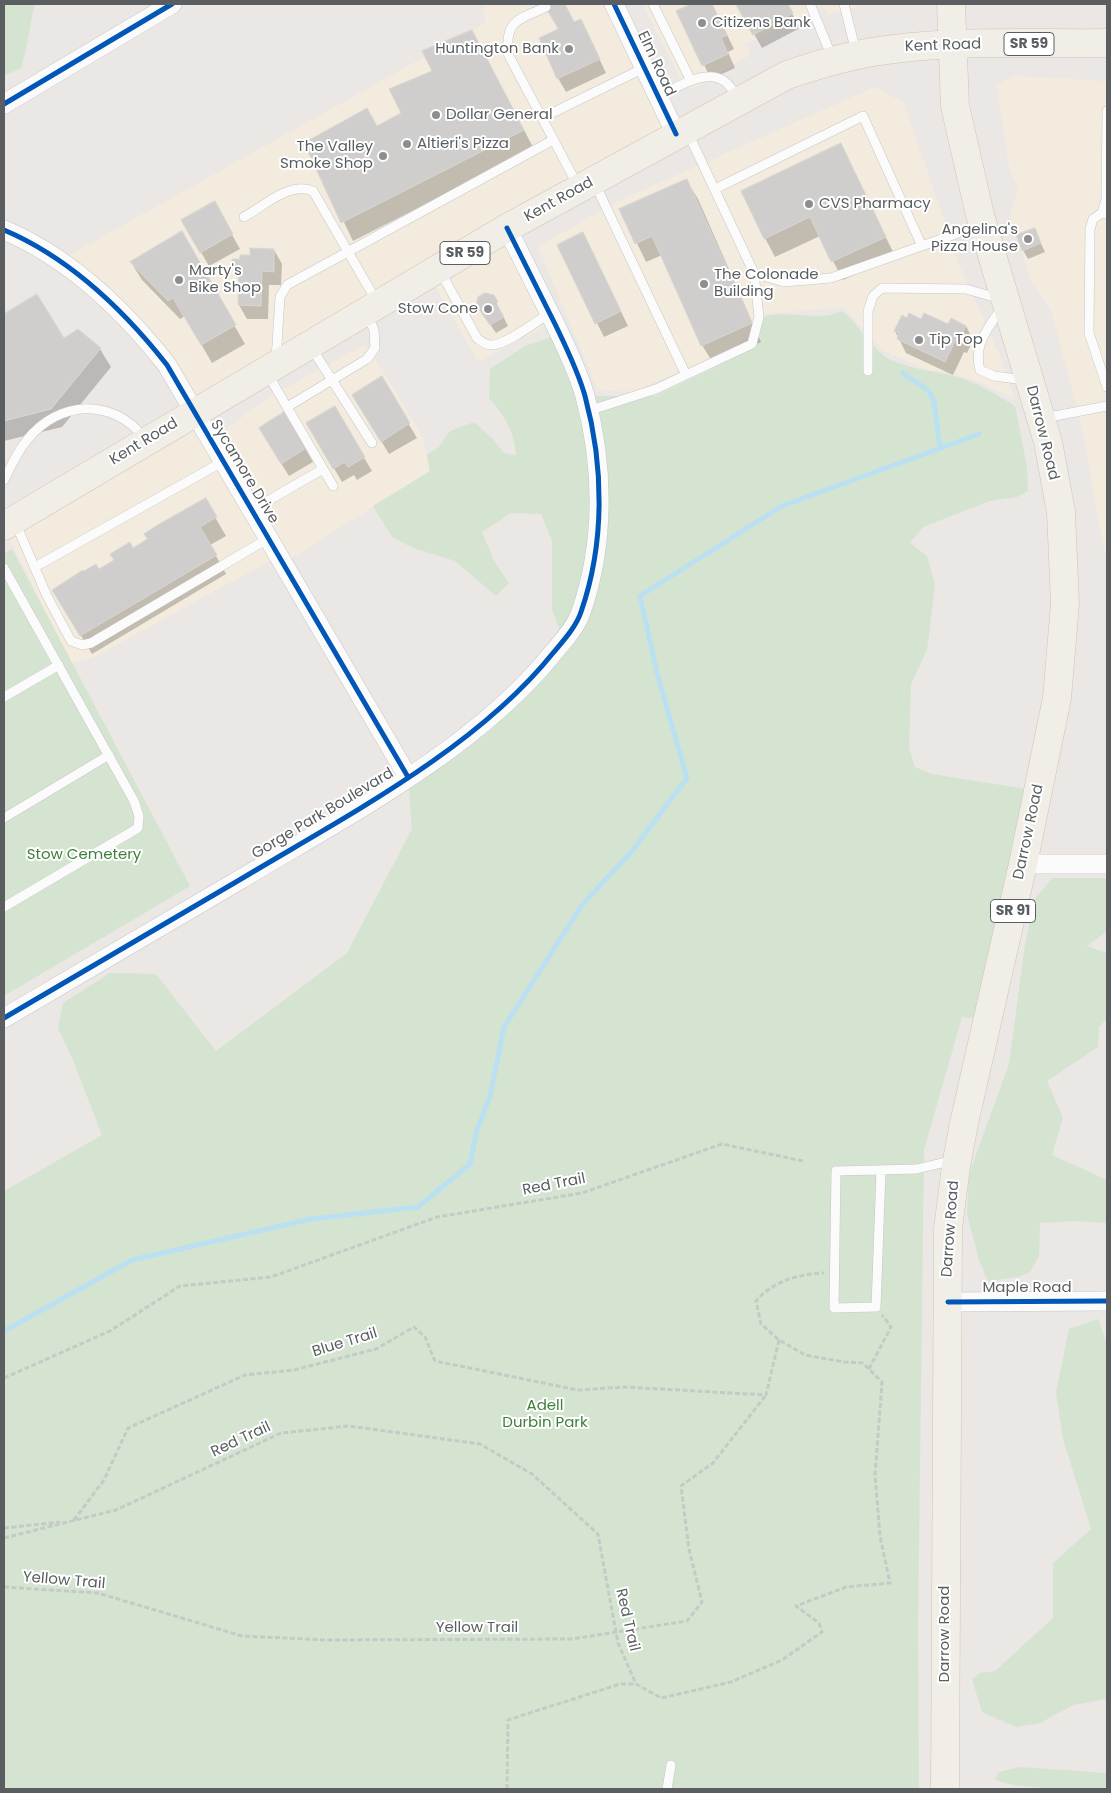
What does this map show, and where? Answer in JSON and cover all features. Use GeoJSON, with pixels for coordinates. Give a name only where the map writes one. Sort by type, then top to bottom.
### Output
{"type":"FeatureCollection","features":[{"type":"Feature","properties":{"kind":"main road","name":"Darrow Road"},"geometry":{"type":"LineString","coordinates":[[945,1789],[948,1229],[957,1159],[1023,864],[1057,698],[1065,604],[1060,512],[1048,442],[983,224],[955,106],[951,45],[951,4]]}},
{"type":"Feature","properties":{"kind":"main road","name":"Kent Road"},"geometry":{"type":"LineString","coordinates":[[9,523],[146,440],[507,228],[787,75],[845,57],[893,49],[951,45],[1107,43]]}},
{"type":"Feature","properties":{"kind":"street"},"geometry":{"type":"LineString","coordinates":[[4,104],[172,4]]}},
{"type":"Feature","properties":{"kind":"street","name":"Elm Road"},"geometry":{"type":"LineString","coordinates":[[615,4],[658,98],[681,132]]}},
{"type":"Feature","properties":{"kind":"street","name":"Gorge Park Boulevard"},"geometry":{"type":"LineString","coordinates":[[4,1018],[290,850],[408,777],[461,741],[498,710],[544,665],[580,614],[597,550],[599,524],[598,486],[588,411],[576,370],[550,313],[507,228]]}},
{"type":"Feature","properties":{"kind":"street","name":"Sycamore Drive"},"geometry":{"type":"LineString","coordinates":[[4,230],[62,262],[100,291],[123,313],[167,365],[193,413],[224,461],[408,777]]}},
{"type":"Feature","properties":{"kind":"street"},"geometry":{"type":"LineString","coordinates":[[1023,864],[1107,864]]}},
{"type":"Feature","properties":{"kind":"street","name":"Maple Road"},"geometry":{"type":"LineString","coordinates":[[948,1302],[1107,1301]]}},
{"type":"Feature","properties":{"kind":"lane"},"geometry":{"type":"LineString","coordinates":[[653,4],[691,81]]}},
{"type":"Feature","properties":{"kind":"lane"},"geometry":{"type":"LineString","coordinates":[[810,4],[845,57]]}},
{"type":"Feature","properties":{"kind":"lane"},"geometry":{"type":"LineString","coordinates":[[845,57],[847,5]]}},
{"type":"Feature","properties":{"kind":"lane"},"geometry":{"type":"LineString","coordinates":[[546,7],[513,23],[508,33],[508,54],[553,140],[586,185],[686,375]]}},
{"type":"Feature","properties":{"kind":"lane"},"geometry":{"type":"LineString","coordinates":[[542,118],[644,68]]}},
{"type":"Feature","properties":{"kind":"lane"},"geometry":{"type":"LineString","coordinates":[[658,98],[691,81],[713,77],[725,81],[740,101]]}},
{"type":"Feature","properties":{"kind":"lane"},"geometry":{"type":"LineString","coordinates":[[1107,111],[1105,213],[1093,219],[1090,229],[1089,334],[1107,387]]}},
{"type":"Feature","properties":{"kind":"lane"},"geometry":{"type":"LineString","coordinates":[[715,189],[863,116],[921,244]]}},
{"type":"Feature","properties":{"kind":"lane"},"geometry":{"type":"LineString","coordinates":[[588,411],[656,389],[752,344],[759,317],[754,273],[715,189],[681,132]]}},
{"type":"Feature","properties":{"kind":"lane"},"geometry":{"type":"LineString","coordinates":[[332,486],[288,407],[271,368],[280,297],[283,291],[287,285],[347,250],[553,140]]}},
{"type":"Feature","properties":{"kind":"lane"},"geometry":{"type":"LineString","coordinates":[[244,218],[292,189],[304,187],[313,191],[347,250],[372,308],[375,348],[367,359],[288,407]]}},
{"type":"Feature","properties":{"kind":"lane"},"geometry":{"type":"LineString","coordinates":[[754,273],[784,282],[831,278],[921,244],[983,224]]}},
{"type":"Feature","properties":{"kind":"lane"},"geometry":{"type":"LineString","coordinates":[[439,269],[477,338],[483,343],[492,345],[502,343],[550,313]]}},
{"type":"Feature","properties":{"kind":"lane"},"geometry":{"type":"LineString","coordinates":[[868,371],[868,311],[873,296],[882,288],[966,289],[1006,301],[980,342],[977,356],[980,370],[994,376],[1030,380]]}},
{"type":"Feature","properties":{"kind":"lane"},"geometry":{"type":"LineString","coordinates":[[310,345],[372,443]]}},
{"type":"Feature","properties":{"kind":"lane"},"geometry":{"type":"LineString","coordinates":[[1041,419],[1107,406]]}},
{"type":"Feature","properties":{"kind":"lane"},"geometry":{"type":"LineString","coordinates":[[4,480],[28,439],[53,418],[70,410],[85,408],[103,410],[126,420],[136,427],[146,440]]}},
{"type":"Feature","properties":{"kind":"lane"},"geometry":{"type":"LineString","coordinates":[[35,568],[224,461]]}},
{"type":"Feature","properties":{"kind":"lane"},"geometry":{"type":"LineString","coordinates":[[252,510],[323,469]]}},
{"type":"Feature","properties":{"kind":"lane"},"geometry":{"type":"LineString","coordinates":[[9,523],[35,568],[47,596],[71,641],[82,645],[91,642],[269,538]]}},
{"type":"Feature","properties":{"kind":"lane"},"geometry":{"type":"LineString","coordinates":[[4,568],[109,755],[134,801],[139,816],[138,828],[4,907]]}},
{"type":"Feature","properties":{"kind":"lane"},"geometry":{"type":"LineString","coordinates":[[4,697],[60,665]]}},
{"type":"Feature","properties":{"kind":"lane"},"geometry":{"type":"LineString","coordinates":[[4,818],[109,755]]}},
{"type":"Feature","properties":{"kind":"lane"},"geometry":{"type":"LineString","coordinates":[[881,1171],[876,1307],[834,1308],[836,1171],[917,1169],[957,1159]]}},
{"type":"Feature","properties":{"kind":"lane"},"geometry":{"type":"LineString","coordinates":[[666,1789],[671,1765]]}},
{"type":"Feature","properties":{"kind":"path"},"geometry":{"type":"LineString","coordinates":[[507,1789],[508,1720],[620,1684],[636,1684],[661,1698],[731,1682],[782,1660],[822,1632],[819,1622],[796,1606],[846,1587],[890,1583],[880,1536],[874,1475],[882,1382],[863,1363],[844,1362],[805,1355],[779,1340],[761,1324],[756,1301],[766,1289],[804,1274],[835,1273]]}},
{"type":"Feature","properties":{"kind":"path"},"geometry":{"type":"LineString","coordinates":[[869,1369],[890,1327]]}},
{"type":"Feature","properties":{"kind":"path"},"geometry":{"type":"LineString","coordinates":[[766,1395],[779,1340]]}},
{"type":"Feature","properties":{"kind":"path"},"geometry":{"type":"LineString","coordinates":[[4,1528],[73,1521]]}},
{"type":"Feature","properties":{"kind":"shaded area"},"geometry":{"type":"Polygon","coordinates":[[[484,4],[614,4],[676,134],[508,230],[554,322],[478,362],[429,275],[193,413],[167,365],[59,261],[485,23],[484,4]]]}},
{"type":"Feature","properties":{"kind":"shaded area"},"geometry":{"type":"Polygon","coordinates":[[[642,4],[866,4],[828,15],[822,7],[746,44],[750,55],[694,88],[685,87],[642,4]]]}},
{"type":"Feature","properties":{"kind":"shaded area"},"geometry":{"type":"Polygon","coordinates":[[[1013,76],[1107,81],[1107,551],[1104,551],[1083,432],[1051,309],[1031,281],[1010,216],[1018,189],[1009,167],[997,86],[1013,76]]]}},
{"type":"Feature","properties":{"kind":"shaded area"},"geometry":{"type":"Polygon","coordinates":[[[875,87],[904,103],[960,267],[1000,356],[1015,399],[982,383],[947,372],[929,370],[884,351],[843,307],[756,315],[749,336],[729,351],[631,392],[598,390],[538,247],[614,203],[875,87]]]}},
{"type":"Feature","properties":{"kind":"shaded area"},"geometry":{"type":"Polygon","coordinates":[[[366,344],[422,435],[430,471],[290,559],[222,432],[272,395],[366,344]]]}},
{"type":"Feature","properties":{"kind":"shaded area"},"geometry":{"type":"Polygon","coordinates":[[[193,413],[279,556],[94,657],[72,663],[4,529],[193,413]]]}},
{"type":"Feature","properties":{"kind":"green space"},"geometry":{"type":"Polygon","coordinates":[[[4,4],[35,4],[21,68],[4,76],[4,4]]]}},
{"type":"Feature","properties":{"kind":"green space","name":"Adell Durbin Park"},"geometry":{"type":"Polygon","coordinates":[[[842,311],[877,350],[891,360],[968,381],[1015,406],[1027,467],[1028,491],[1017,497],[990,501],[923,527],[910,543],[927,556],[935,585],[927,650],[911,684],[909,748],[915,767],[932,774],[1026,789],[988,1020],[962,1017],[924,1150],[918,1625],[919,1789],[4,1789],[4,1191],[102,1135],[73,1060],[58,1028],[63,1003],[110,973],[156,974],[216,1051],[347,953],[412,829],[408,777],[564,640],[552,610],[552,541],[541,514],[511,513],[482,532],[494,561],[509,583],[496,596],[455,561],[413,548],[392,537],[373,506],[430,471],[427,455],[439,447],[450,431],[474,422],[493,439],[504,453],[516,455],[508,424],[489,398],[490,369],[525,346],[560,334],[585,396],[655,396],[712,369],[738,351],[752,337],[760,318],[780,314],[822,316],[842,311]]]}},
{"type":"Feature","properties":{"kind":"green space","name":"Stow Cemetery"},"geometry":{"type":"Polygon","coordinates":[[[12,549],[190,886],[4,996],[4,554],[12,549]]]}},
{"type":"Feature","properties":{"kind":"green space"},"geometry":{"type":"Polygon","coordinates":[[[1052,878],[1104,878],[1107,881],[1107,931],[1087,946],[1107,953],[1107,1019],[1099,1027],[1098,1047],[1047,1081],[1063,1118],[1052,1155],[1107,1180],[1107,1223],[1075,1221],[1040,1223],[1039,1256],[1030,1272],[1018,1277],[988,1281],[979,1260],[967,1214],[969,1174],[1009,1064],[1025,944],[1035,899],[1052,878]]]}},
{"type":"Feature","properties":{"kind":"green space"},"geometry":{"type":"Polygon","coordinates":[[[1098,1319],[1107,1344],[1107,1699],[1073,1705],[1040,1723],[1016,1727],[982,1712],[972,1679],[980,1673],[995,1671],[1053,1618],[1053,1563],[1091,1529],[1063,1439],[1056,1392],[1069,1329],[1098,1319]]]}},
{"type":"Feature","properties":{"kind":"green space"},"geometry":{"type":"Polygon","coordinates":[[[1020,1767],[1107,1773],[1107,1788],[1032,1787],[1004,1783],[995,1779],[999,1772],[1020,1767]]]}},
{"type":"Feature","properties":{"kind":"building","name":"Huntington Bank"},"geometry":{"type":"Polygon","coordinates":[[[544,4],[565,4],[574,22],[581,19],[600,59],[557,79],[539,38],[558,29],[544,4]]]}},
{"type":"Feature","properties":{"kind":"building","name":"Citizens Bank"},"geometry":{"type":"Polygon","coordinates":[[[692,4],[712,4],[727,35],[721,38],[728,54],[702,66],[676,11],[692,4]]]}},
{"type":"Feature","properties":{"kind":"building"},"geometry":{"type":"Polygon","coordinates":[[[736,4],[788,4],[793,13],[753,35],[736,4]]]}},
{"type":"Feature","properties":{"kind":"building"},"geometry":{"type":"Polygon","coordinates":[[[472,30],[524,130],[341,223],[304,143],[367,108],[377,126],[401,113],[389,89],[432,71],[422,51],[472,30]]]}},
{"type":"Feature","properties":{"kind":"building","name":"CVS Pharmacy"},"geometry":{"type":"Polygon","coordinates":[[[841,143],[886,237],[831,262],[810,217],[764,239],[741,191],[841,143]]]}},
{"type":"Feature","properties":{"kind":"building","name":"The Colonade Building"},"geometry":{"type":"Polygon","coordinates":[[[687,179],[752,323],[701,346],[652,236],[635,244],[619,209],[687,179]]]}},
{"type":"Feature","properties":{"kind":"building"},"geometry":{"type":"Polygon","coordinates":[[[215,201],[233,234],[200,253],[181,220],[215,201]]]}},
{"type":"Feature","properties":{"kind":"building","name":"Angelina's Pizza House"},"geometry":{"type":"Polygon","coordinates":[[[1035,228],[1041,243],[1022,251],[1016,235],[1035,228]]]}},
{"type":"Feature","properties":{"kind":"building","name":"Marty's Bike Shop"},"geometry":{"type":"Polygon","coordinates":[[[182,231],[236,325],[201,345],[173,298],[168,301],[130,262],[182,231]]]}},
{"type":"Feature","properties":{"kind":"building"},"geometry":{"type":"Polygon","coordinates":[[[583,232],[621,311],[595,324],[557,245],[583,232]]]}},
{"type":"Feature","properties":{"kind":"building"},"geometry":{"type":"Polygon","coordinates":[[[250,248],[274,249],[274,272],[262,271],[261,306],[238,305],[239,269],[232,269],[232,259],[240,259],[240,255],[250,255],[250,248]]]}},
{"type":"Feature","properties":{"kind":"building","name":"Stow Cone"},"geometry":{"type":"Polygon","coordinates":[[[485,293],[494,295],[498,302],[496,304],[504,317],[490,325],[476,305],[478,297],[485,293]]]}},
{"type":"Feature","properties":{"kind":"building"},"geometry":{"type":"Polygon","coordinates":[[[37,294],[64,338],[78,329],[101,348],[51,409],[4,421],[4,314],[37,294]]]}},
{"type":"Feature","properties":{"kind":"building"},"geometry":{"type":"Polygon","coordinates":[[[909,313],[921,319],[924,313],[948,324],[951,318],[966,326],[959,340],[956,339],[945,362],[897,339],[899,333],[894,331],[902,315],[907,318],[909,313]]]}},
{"type":"Feature","properties":{"kind":"building"},"geometry":{"type":"Polygon","coordinates":[[[382,376],[410,423],[381,442],[352,395],[382,376]]]}},
{"type":"Feature","properties":{"kind":"building"},"geometry":{"type":"Polygon","coordinates":[[[335,406],[365,457],[348,467],[345,462],[333,469],[306,423],[335,406]]]}},
{"type":"Feature","properties":{"kind":"building"},"geometry":{"type":"Polygon","coordinates":[[[284,412],[306,448],[281,464],[259,428],[284,412]]]}},
{"type":"Feature","properties":{"kind":"building"},"geometry":{"type":"Polygon","coordinates":[[[206,498],[217,517],[200,527],[217,555],[80,636],[52,590],[96,564],[99,569],[114,560],[110,554],[130,542],[133,548],[148,539],[144,534],[206,498]]]}},
{"type":"Feature","properties":{"kind":"waterway"},"geometry":{"type":"LineString","coordinates":[[903,373],[929,391],[934,402],[940,448]]}},
{"type":"Feature","properties":{"kind":"waterway"},"geometry":{"type":"LineString","coordinates":[[4,1331],[132,1260],[311,1219],[418,1207],[470,1164],[476,1133],[490,1096],[504,1027],[582,905],[633,850],[687,778],[657,673],[640,596],[782,506],[979,434]]}},
{"type":"Feature","properties":{"kind":"cycle path"},"geometry":{"type":"LineString","coordinates":[[4,104],[172,4]]}},
{"type":"Feature","properties":{"kind":"cycle path"},"geometry":{"type":"LineString","coordinates":[[614,4],[676,134]]}},
{"type":"Feature","properties":{"kind":"cycle path"},"geometry":{"type":"LineString","coordinates":[[4,1018],[323,831],[408,778],[487,720],[522,688],[573,628],[579,618],[589,586],[598,532],[599,504],[596,450],[585,396],[575,368],[507,228]]}},
{"type":"Feature","properties":{"kind":"cycle path"},"geometry":{"type":"LineString","coordinates":[[4,230],[51,255],[94,287],[132,324],[167,365],[408,777]]}},
{"type":"Feature","properties":{"kind":"cycle path"},"geometry":{"type":"LineString","coordinates":[[948,1302],[1107,1301]]}},
{"type":"Feature","properties":{"kind":"place","name":"Citizens Bank"},"geometry":{"type":"Point","coordinates":[702,23]}},
{"type":"Feature","properties":{"kind":"place","name":"Huntington Bank"},"geometry":{"type":"Point","coordinates":[569,49]}},
{"type":"Feature","properties":{"kind":"place","name":"Dollar General"},"geometry":{"type":"Point","coordinates":[436,115]}},
{"type":"Feature","properties":{"kind":"place","name":"Altieri's Pizza"},"geometry":{"type":"Point","coordinates":[407,144]}},
{"type":"Feature","properties":{"kind":"place","name":"The Valley Smoke Shop"},"geometry":{"type":"Point","coordinates":[383,156]}},
{"type":"Feature","properties":{"kind":"place","name":"CVS Pharmacy"},"geometry":{"type":"Point","coordinates":[809,204]}},
{"type":"Feature","properties":{"kind":"place","name":"Angelina's Pizza House"},"geometry":{"type":"Point","coordinates":[1028,239]}},
{"type":"Feature","properties":{"kind":"place","name":"Marty's Bike Shop"},"geometry":{"type":"Point","coordinates":[179,280]}},
{"type":"Feature","properties":{"kind":"place","name":"The Colonade Building"},"geometry":{"type":"Point","coordinates":[704,284]}},
{"type":"Feature","properties":{"kind":"place","name":"Stow Cone"},"geometry":{"type":"Point","coordinates":[488,309]}},
{"type":"Feature","properties":{"kind":"place","name":"Tip Top"},"geometry":{"type":"Point","coordinates":[919,340]}}]}
